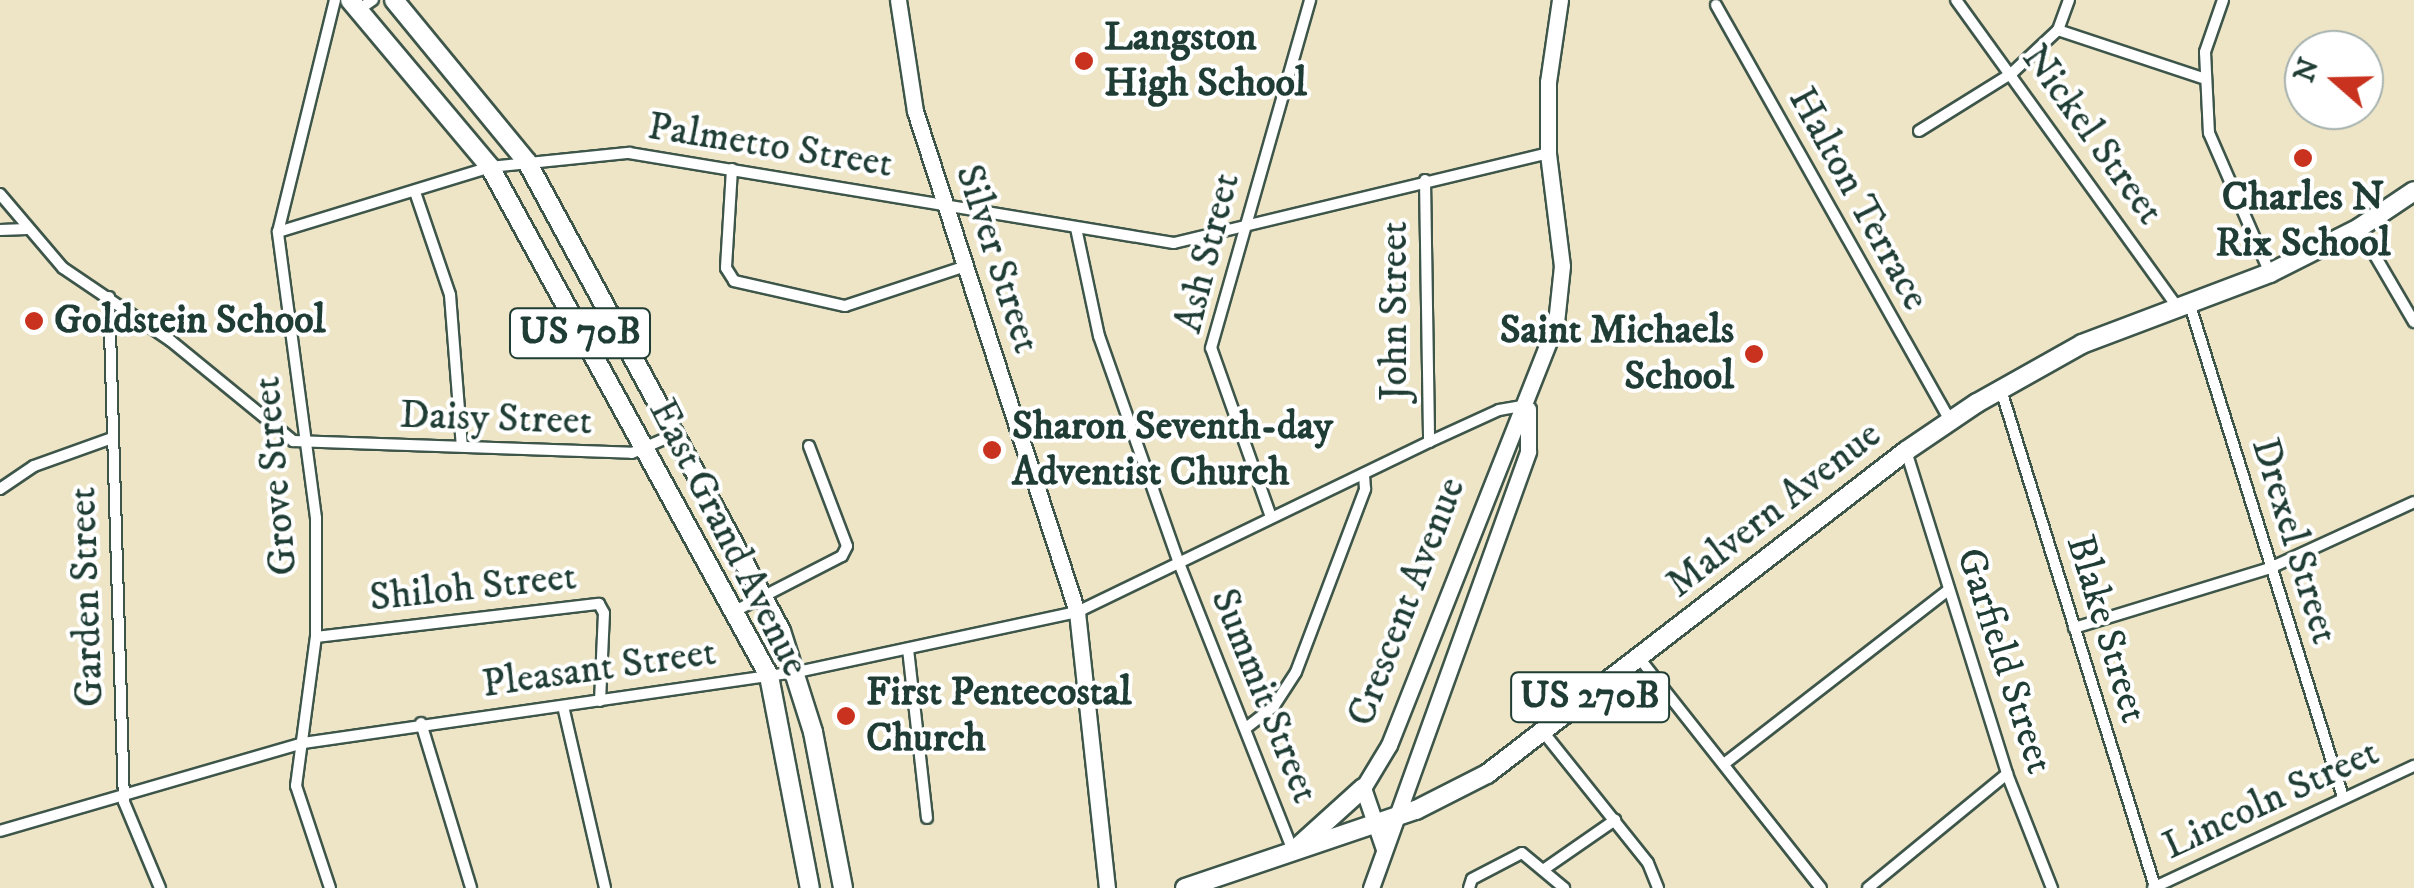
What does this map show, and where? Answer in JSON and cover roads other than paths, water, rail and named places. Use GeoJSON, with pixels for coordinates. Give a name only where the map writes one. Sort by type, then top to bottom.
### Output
{"type":"FeatureCollection","features":[{"type":"Feature","properties":{"kind":"main road","name":"East Grand Avenue"},"geometry":{"type":"LineString","coordinates":[[394,0],[526,162],[764,598],[797,672],[843,888]]}},
{"type":"Feature","properties":{"kind":"main road","name":"East Grand Avenue"},"geometry":{"type":"LineString","coordinates":[[360,3],[490,167],[769,676],[810,888]]}},
{"type":"Feature","properties":{"kind":"main road","name":"Malvern Avenue"},"geometry":{"type":"LineString","coordinates":[[1185,888],[1394,818],[1488,774],[1950,421],[2082,344],[2270,273],[2359,228],[2414,191]]}},
{"type":"Feature","properties":{"kind":"main road"},"geometry":{"type":"LineString","coordinates":[[1293,851],[1363,788]]}},
{"type":"Feature","properties":{"kind":"street","name":"Grove Street"},"geometry":{"type":"LineString","coordinates":[[330,888],[296,786],[316,637],[310,446],[278,232],[335,0]]}},
{"type":"Feature","properties":{"kind":"street","name":"Silver Street"},"geometry":{"type":"LineString","coordinates":[[898,0],[905,73],[1077,612],[1106,888]]}},
{"type":"Feature","properties":{"kind":"street","name":"Ash Street"},"geometry":{"type":"LineString","coordinates":[[1272,517],[1210,348],[1310,0]]}},
{"type":"Feature","properties":{"kind":"street","name":"Crescent Avenue"},"geometry":{"type":"LineString","coordinates":[[1384,849],[1372,826],[1363,788],[1389,744],[1504,444],[1528,405],[1556,323],[1562,266],[1548,153],[1548,82],[1560,0]]}},
{"type":"Feature","properties":{"kind":"street","name":"Nickel Street"},"geometry":{"type":"LineString","coordinates":[[1956,0],[2183,304]]}},
{"type":"Feature","properties":{"kind":"street"},"geometry":{"type":"LineString","coordinates":[[1919,131],[2012,72],[2058,30],[2069,0]]}},
{"type":"Feature","properties":{"kind":"street"},"geometry":{"type":"LineString","coordinates":[[2223,0],[2202,78],[2222,172],[2270,273]]}},
{"type":"Feature","properties":{"kind":"street","name":"Halton Terrace"},"geometry":{"type":"LineString","coordinates":[[1716,4],[1950,421]]}},
{"type":"Feature","properties":{"kind":"street"},"geometry":{"type":"LineString","coordinates":[[2058,30],[2202,78]]}},
{"type":"Feature","properties":{"kind":"street","name":"Palmetto Street"},"geometry":{"type":"LineString","coordinates":[[278,232],[490,167],[629,153],[1174,243],[1548,153]]}},
{"type":"Feature","properties":{"kind":"street"},"geometry":{"type":"LineString","coordinates":[[732,169],[726,268],[734,281],[845,306],[966,266]]}},
{"type":"Feature","properties":{"kind":"street","name":"John Street"},"geometry":{"type":"LineString","coordinates":[[1426,180],[1429,442]]}},
{"type":"Feature","properties":{"kind":"street"},"geometry":{"type":"LineString","coordinates":[[415,192],[450,295],[462,446]]}},
{"type":"Feature","properties":{"kind":"street"},"geometry":{"type":"LineString","coordinates":[[0,194],[63,268],[109,296],[280,433],[310,446]]}},
{"type":"Feature","properties":{"kind":"street","name":"Summit Street"},"geometry":{"type":"LineString","coordinates":[[1076,228],[1099,336],[1178,562],[1293,851]]}},
{"type":"Feature","properties":{"kind":"street"},"geometry":{"type":"LineString","coordinates":[[2359,228],[2414,322]]}},
{"type":"Feature","properties":{"kind":"street"},"geometry":{"type":"LineString","coordinates":[[0,230],[27,229]]}},
{"type":"Feature","properties":{"kind":"street","name":"Garden Street"},"geometry":{"type":"LineString","coordinates":[[109,296],[124,792],[160,888]]}},
{"type":"Feature","properties":{"kind":"street","name":"Drexel Street"},"geometry":{"type":"LineString","coordinates":[[2183,304],[2343,797]]}},
{"type":"Feature","properties":{"kind":"street","name":"Blake Street"},"geometry":{"type":"LineString","coordinates":[[2000,390],[2154,887]]}},
{"type":"Feature","properties":{"kind":"street","name":"Crescent Avenue"},"geometry":{"type":"LineString","coordinates":[[1371,888],[1414,754],[1528,451],[1528,405]]}},
{"type":"Feature","properties":{"kind":"street","name":"Pleasant Street"},"geometry":{"type":"LineString","coordinates":[[0,831],[303,743],[421,723],[600,702],[797,672],[1077,612],[1498,410],[1528,405]]}},
{"type":"Feature","properties":{"kind":"street","name":"Daisy Street"},"geometry":{"type":"LineString","coordinates":[[310,446],[644,450],[676,434]]}},
{"type":"Feature","properties":{"kind":"street"},"geometry":{"type":"LineString","coordinates":[[0,489],[34,466],[112,438]]}},
{"type":"Feature","properties":{"kind":"street"},"geometry":{"type":"LineString","coordinates":[[735,612],[842,556],[847,546],[809,446]]}},
{"type":"Feature","properties":{"kind":"street","name":"Garfield Street"},"geometry":{"type":"LineString","coordinates":[[1906,451],[2007,774],[2052,888]]}},
{"type":"Feature","properties":{"kind":"street"},"geometry":{"type":"LineString","coordinates":[[1246,728],[1274,706],[1296,672],[1365,490],[1364,474]]}},
{"type":"Feature","properties":{"kind":"street"},"geometry":{"type":"LineString","coordinates":[[2074,628],[2270,568],[2414,502]]}},
{"type":"Feature","properties":{"kind":"street"},"geometry":{"type":"LineString","coordinates":[[1449,586],[1475,596]]}},
{"type":"Feature","properties":{"kind":"street"},"geometry":{"type":"LineString","coordinates":[[1724,764],[1948,590]]}},
{"type":"Feature","properties":{"kind":"street","name":"Shiloh Street"},"geometry":{"type":"LineString","coordinates":[[316,637],[600,604],[600,702]]}},
{"type":"Feature","properties":{"kind":"street"},"geometry":{"type":"LineString","coordinates":[[908,649],[927,818]]}},
{"type":"Feature","properties":{"kind":"street"},"geometry":{"type":"LineString","coordinates":[[1640,658],[1821,888]]}},
{"type":"Feature","properties":{"kind":"street"},"geometry":{"type":"LineString","coordinates":[[563,706],[605,888]]}},
{"type":"Feature","properties":{"kind":"street"},"geometry":{"type":"LineString","coordinates":[[421,723],[471,888]]}},
{"type":"Feature","properties":{"kind":"street"},"geometry":{"type":"LineString","coordinates":[[1544,733],[1615,820],[1658,888]]}},
{"type":"Feature","properties":{"kind":"street"},"geometry":{"type":"LineString","coordinates":[[1389,744],[1414,754]]}},
{"type":"Feature","properties":{"kind":"street","name":"Lincoln Street"},"geometry":{"type":"LineString","coordinates":[[2154,887],[2414,766]]}},
{"type":"Feature","properties":{"kind":"street"},"geometry":{"type":"LineString","coordinates":[[1868,888],[2007,774]]}},
{"type":"Feature","properties":{"kind":"street"},"geometry":{"type":"LineString","coordinates":[[1543,870],[1615,820]]}},
{"type":"Feature","properties":{"kind":"street"},"geometry":{"type":"LineString","coordinates":[[1469,888],[1472,879],[1522,853],[1564,888]]}},
{"type":"Feature","properties":{"kind":"place","name":"Langston High School"},"geometry":{"type":"Point","coordinates":[1084,61]}},
{"type":"Feature","properties":{"kind":"place","name":"Charles N Rix School"},"geometry":{"type":"Point","coordinates":[2303,158]}},
{"type":"Feature","properties":{"kind":"place","name":"Goldstein School"},"geometry":{"type":"Point","coordinates":[34,321]}},
{"type":"Feature","properties":{"kind":"place","name":"Saint Michaels School"},"geometry":{"type":"Point","coordinates":[1754,354]}},
{"type":"Feature","properties":{"kind":"place","name":"Sharon Seventh-day Adventist Church"},"geometry":{"type":"Point","coordinates":[992,450]}},
{"type":"Feature","properties":{"kind":"place","name":"First Pentecostal Church"},"geometry":{"type":"Point","coordinates":[846,716]}}]}
